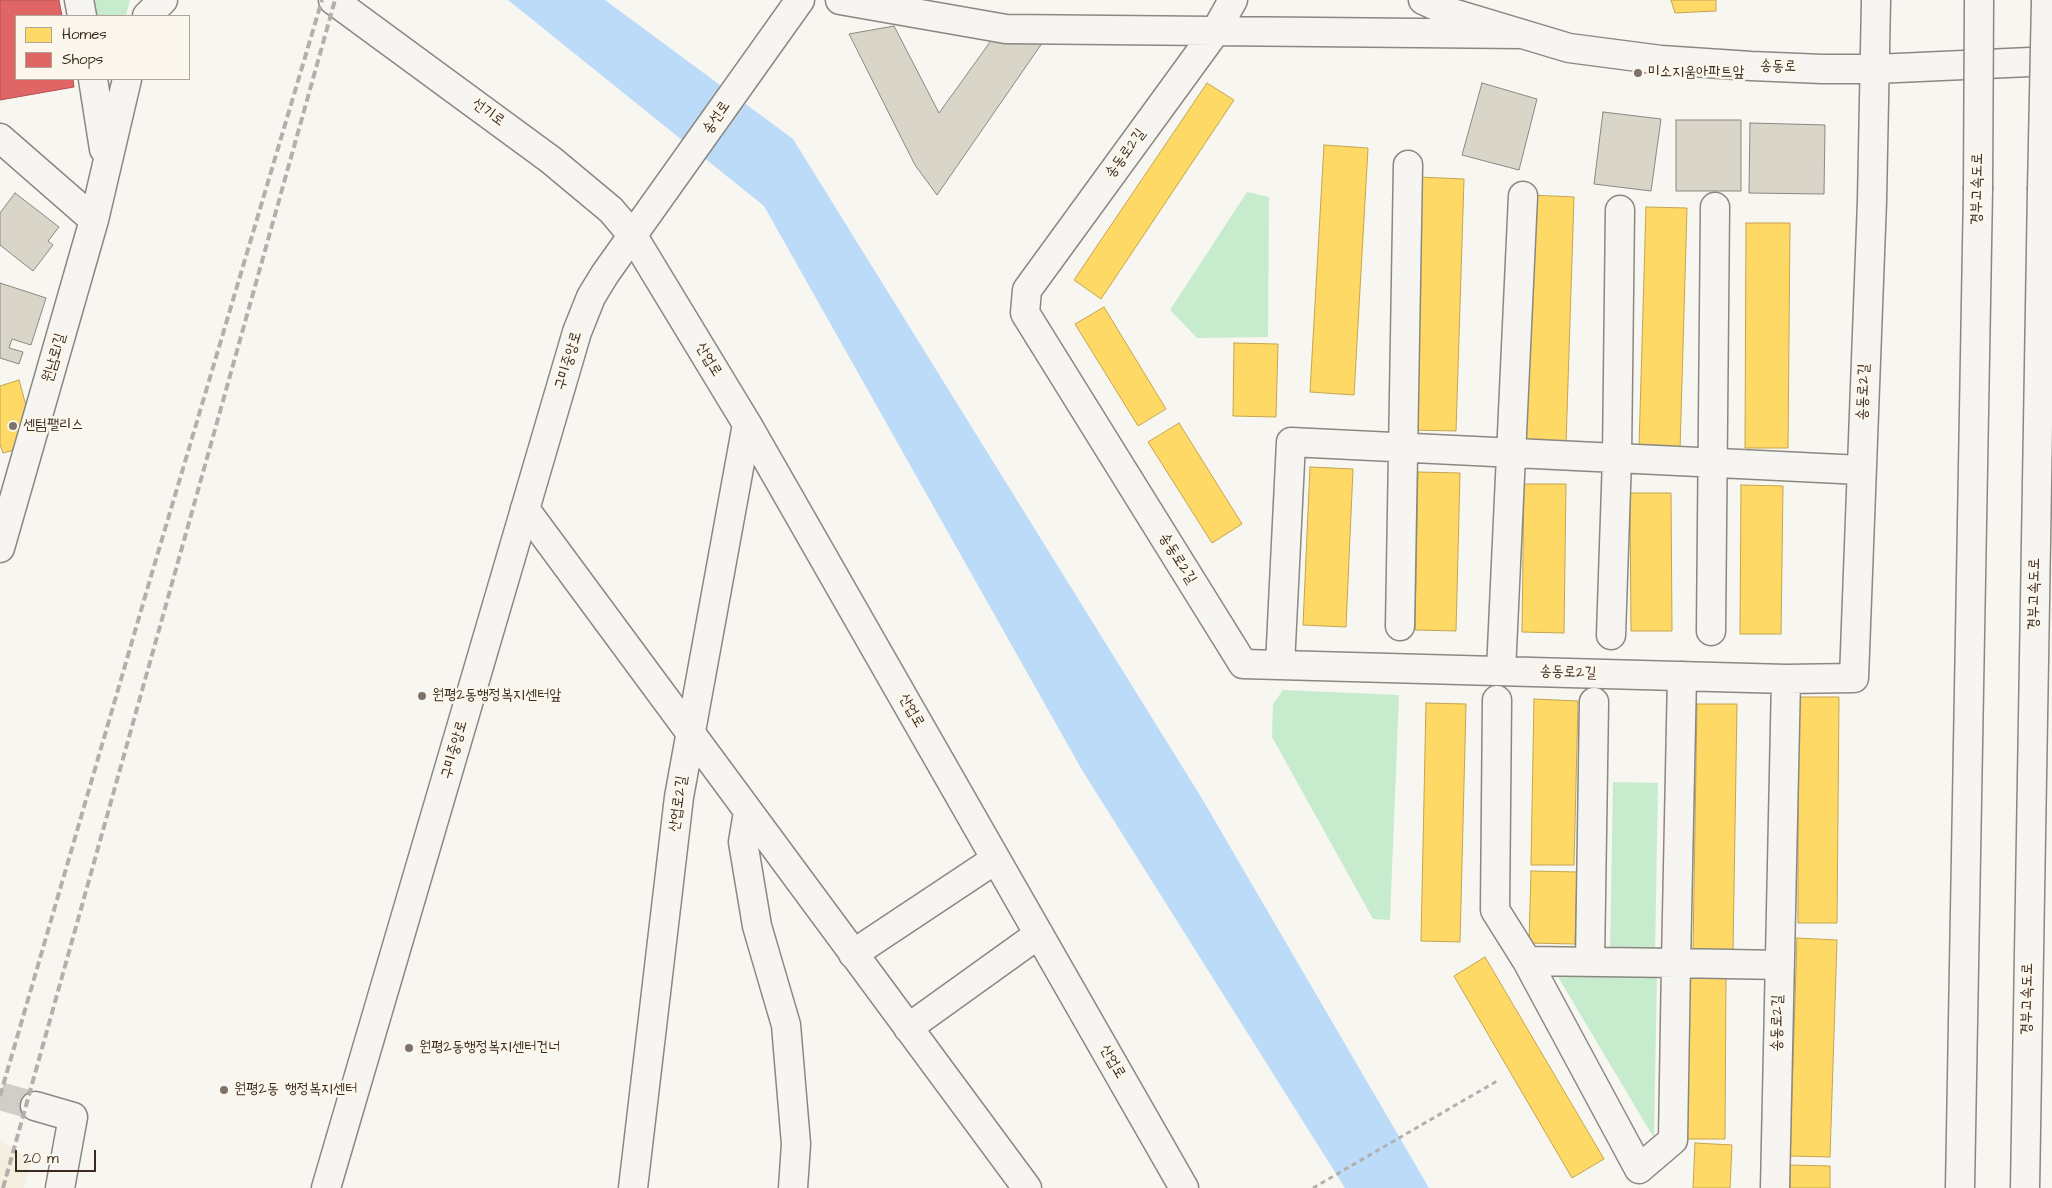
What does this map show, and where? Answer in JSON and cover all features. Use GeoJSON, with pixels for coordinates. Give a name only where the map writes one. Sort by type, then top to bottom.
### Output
{"type":"FeatureCollection","features":[{"type":"Feature","properties":{"kind":"main road"},"geometry":{"type":"LineString","coordinates":[[79,0],[82,15]]}},
{"type":"Feature","properties":{"kind":"main road"},"geometry":{"type":"LineString","coordinates":[[142,15],[145,0]]}},
{"type":"Feature","properties":{"kind":"main road"},"geometry":{"type":"LineString","coordinates":[[148,15],[164,0]]}},
{"type":"Feature","properties":{"kind":"main road","name":"선기로"},"geometry":{"type":"LineString","coordinates":[[333,0],[551,160],[611,210],[633,236]]}},
{"type":"Feature","properties":{"kind":"main road","name":"송선로"},"geometry":{"type":"LineString","coordinates":[[633,236],[800,0]]}},
{"type":"Feature","properties":{"kind":"main road"},"geometry":{"type":"LineString","coordinates":[[840,0],[1006,29],[1522,34]]}},
{"type":"Feature","properties":{"kind":"main road","name":"송동로2길"},"geometry":{"type":"LineString","coordinates":[[1233,0],[1215,32],[1027,290],[1025,313],[1243,664],[1786,678],[1854,678],[1872,201],[1876,0]]}},
{"type":"Feature","properties":{"kind":"main road","name":"송동로"},"geometry":{"type":"LineString","coordinates":[[1423,0],[1449,12],[1569,48],[1661,60],[1751,66],[1874,69],[2052,61]]}},
{"type":"Feature","properties":{"kind":"main road","name":"경부고속도로"},"geometry":{"type":"LineString","coordinates":[[1960,1188],[1978,190],[1979,0]]}},
{"type":"Feature","properties":{"kind":"main road","name":"경부고속도로"},"geometry":{"type":"LineString","coordinates":[[2025,1188],[2046,0]]}},
{"type":"Feature","properties":{"kind":"main road"},"geometry":{"type":"LineString","coordinates":[[93,80],[106,168]]}},
{"type":"Feature","properties":{"kind":"main road","name":"원남로1길"},"geometry":{"type":"LineString","coordinates":[[0,548],[94,220],[127,80]]}},
{"type":"Feature","properties":{"kind":"main road"},"geometry":{"type":"LineString","coordinates":[[0,138],[94,220]]}},
{"type":"Feature","properties":{"kind":"main road"},"geometry":{"type":"LineString","coordinates":[[1400,626],[1408,165]]}},
{"type":"Feature","properties":{"kind":"main road"},"geometry":{"type":"LineString","coordinates":[[1501,671],[1523,196]]}},
{"type":"Feature","properties":{"kind":"main road"},"geometry":{"type":"LineString","coordinates":[[1711,631],[1715,207]]}},
{"type":"Feature","properties":{"kind":"main road"},"geometry":{"type":"LineString","coordinates":[[1611,635],[1617,458],[1620,210]]}},
{"type":"Feature","properties":{"kind":"main road","name":"산업로"},"geometry":{"type":"LineString","coordinates":[[633,236],[747,424],[1184,1188]]}},
{"type":"Feature","properties":{"kind":"main road","name":"구미중앙로"},"geometry":{"type":"LineString","coordinates":[[326,1188],[577,332],[587,306],[600,281],[633,236]]}},
{"type":"Feature","properties":{"kind":"main road","name":"산업로2길"},"geometry":{"type":"LineString","coordinates":[[633,1188],[679,797],[747,424]]}},
{"type":"Feature","properties":{"kind":"main road"},"geometry":{"type":"LineString","coordinates":[[1280,665],[1291,442],[1861,470]]}},
{"type":"Feature","properties":{"kind":"main road"},"geometry":{"type":"LineString","coordinates":[[525,510],[690,736],[1026,1188]]}},
{"type":"Feature","properties":{"kind":"main road"},"geometry":{"type":"LineString","coordinates":[[1497,700],[1495,910],[1527,962],[1639,1169],[1673,1140],[1682,676]]}},
{"type":"Feature","properties":{"kind":"main road","name":"송동로2길"},"geometry":{"type":"LineString","coordinates":[[1775,1188],[1786,678]]}},
{"type":"Feature","properties":{"kind":"main road"},"geometry":{"type":"LineString","coordinates":[[1590,962],[1594,702]]}},
{"type":"Feature","properties":{"kind":"main road"},"geometry":{"type":"LineString","coordinates":[[748,812],[743,842],[757,926],[786,1025],[796,1144],[794,1188]]}},
{"type":"Feature","properties":{"kind":"main road"},"geometry":{"type":"LineString","coordinates":[[853,954],[996,859]]}},
{"type":"Feature","properties":{"kind":"main road"},"geometry":{"type":"LineString","coordinates":[[908,1028],[1038,934]]}},
{"type":"Feature","properties":{"kind":"main road"},"geometry":{"type":"LineString","coordinates":[[1527,962],[1780,965]]}},
{"type":"Feature","properties":{"kind":"main road"},"geometry":{"type":"LineString","coordinates":[[35,1106],[73,1117],[60,1188]]}},
{"type":"Feature","properties":{"kind":"path"},"geometry":{"type":"LineString","coordinates":[[1313,1188],[1496,1081]]}},
{"type":"Feature","properties":{"kind":"shaded area"},"geometry":{"type":"Polygon","coordinates":[[[0,1141],[32,1160],[24,1188],[0,1188],[0,1141]]]}},
{"type":"Feature","properties":{"kind":"green space"},"geometry":{"type":"Polygon","coordinates":[[[87,0],[130,0],[126,15],[90,15],[87,0]]]}},
{"type":"Feature","properties":{"kind":"green space"},"geometry":{"type":"Polygon","coordinates":[[[1247,192],[1269,197],[1268,337],[1197,338],[1170,310],[1247,192]]]}},
{"type":"Feature","properties":{"kind":"green space"},"geometry":{"type":"Polygon","coordinates":[[[1283,690],[1399,695],[1390,920],[1373,919],[1272,737],[1273,704],[1283,690]]]}},
{"type":"Feature","properties":{"kind":"green space"},"geometry":{"type":"Polygon","coordinates":[[[1613,782],[1658,783],[1655,955],[1610,955],[1613,782]]]}},
{"type":"Feature","properties":{"kind":"green space"},"geometry":{"type":"Polygon","coordinates":[[[1555,972],[1657,973],[1654,1138],[1555,972]]]}},
{"type":"Feature","properties":{"kind":"water"},"geometry":{"type":"Polygon","coordinates":[[[508,0],[605,0],[793,139],[1201,797],[1429,1188],[1345,1188],[1082,770],[764,206],[508,0]]]}},
{"type":"Feature","properties":{"kind":"building: Homes"},"geometry":{"type":"Polygon","coordinates":[[[1671,0],[1716,0],[1716,11],[1675,13],[1671,0]]]}},
{"type":"Feature","properties":{"kind":"building: Homes"},"geometry":{"type":"Polygon","coordinates":[[[1207,83],[1234,100],[1101,299],[1074,280],[1207,83]]]}},
{"type":"Feature","properties":{"kind":"building: Homes"},"geometry":{"type":"Polygon","coordinates":[[[1324,145],[1368,148],[1354,395],[1310,392],[1324,145]]]}},
{"type":"Feature","properties":{"kind":"building: Homes"},"geometry":{"type":"Polygon","coordinates":[[[1418,177],[1464,179],[1456,431],[1410,430],[1418,177]]]}},
{"type":"Feature","properties":{"kind":"building: Homes"},"geometry":{"type":"Polygon","coordinates":[[[1530,195],[1574,197],[1566,444],[1522,442],[1530,195]]]}},
{"type":"Feature","properties":{"kind":"building: Homes"},"geometry":{"type":"Polygon","coordinates":[[[1646,207],[1687,208],[1680,450],[1639,448],[1646,207]]]}},
{"type":"Feature","properties":{"kind":"building: Homes"},"geometry":{"type":"Polygon","coordinates":[[[1746,223],[1790,223],[1788,448],[1745,448],[1746,223]]]}},
{"type":"Feature","properties":{"kind":"building: Homes"},"geometry":{"type":"Polygon","coordinates":[[[1104,307],[1166,409],[1138,426],[1075,324],[1104,307]]]}},
{"type":"Feature","properties":{"kind":"building: Homes"},"geometry":{"type":"Polygon","coordinates":[[[1234,343],[1278,344],[1276,417],[1233,416],[1234,343]]]}},
{"type":"Feature","properties":{"kind":"building: Homes","name":"센텀팰리스"},"geometry":{"type":"Polygon","coordinates":[[[19,380],[28,413],[23,415],[29,437],[22,448],[3,453],[0,444],[0,386],[19,380]]]}},
{"type":"Feature","properties":{"kind":"building: Homes"},"geometry":{"type":"Polygon","coordinates":[[[1179,423],[1242,524],[1212,543],[1148,442],[1179,423]]]}},
{"type":"Feature","properties":{"kind":"building: Homes"},"geometry":{"type":"Polygon","coordinates":[[[1310,467],[1353,469],[1346,627],[1303,625],[1310,467]]]}},
{"type":"Feature","properties":{"kind":"building: Homes"},"geometry":{"type":"Polygon","coordinates":[[[1418,472],[1460,473],[1456,631],[1415,630],[1418,472]]]}},
{"type":"Feature","properties":{"kind":"building: Homes"},"geometry":{"type":"Polygon","coordinates":[[[1524,484],[1566,484],[1564,633],[1522,632],[1524,484]]]}},
{"type":"Feature","properties":{"kind":"building: Homes"},"geometry":{"type":"Polygon","coordinates":[[[1741,485],[1783,486],[1781,634],[1740,634],[1741,485]]]}},
{"type":"Feature","properties":{"kind":"building: Homes"},"geometry":{"type":"Polygon","coordinates":[[[1630,493],[1671,493],[1672,631],[1631,631],[1630,493]]]}},
{"type":"Feature","properties":{"kind":"building: Homes"},"geometry":{"type":"Polygon","coordinates":[[[1798,697],[1839,697],[1837,923],[1798,923],[1798,697]]]}},
{"type":"Feature","properties":{"kind":"building: Homes"},"geometry":{"type":"Polygon","coordinates":[[[1534,699],[1578,701],[1574,865],[1531,865],[1534,699]]]}},
{"type":"Feature","properties":{"kind":"building: Homes"},"geometry":{"type":"Polygon","coordinates":[[[1426,703],[1466,704],[1460,942],[1421,941],[1426,703]]]}},
{"type":"Feature","properties":{"kind":"building: Homes"},"geometry":{"type":"Polygon","coordinates":[[[1697,704],[1737,704],[1733,952],[1693,951],[1697,704]]]}},
{"type":"Feature","properties":{"kind":"building: Homes"},"geometry":{"type":"Polygon","coordinates":[[[1531,871],[1577,872],[1575,944],[1529,943],[1531,871]]]}},
{"type":"Feature","properties":{"kind":"building: Homes"},"geometry":{"type":"Polygon","coordinates":[[[1797,938],[1837,940],[1830,1157],[1790,1156],[1797,938]]]}},
{"type":"Feature","properties":{"kind":"building: Homes"},"geometry":{"type":"Polygon","coordinates":[[[1485,957],[1604,1159],[1572,1178],[1454,976],[1485,957]]]}},
{"type":"Feature","properties":{"kind":"building: Homes"},"geometry":{"type":"Polygon","coordinates":[[[1688,974],[1726,974],[1725,1139],[1687,1139],[1688,974]]]}},
{"type":"Feature","properties":{"kind":"building: Homes"},"geometry":{"type":"Polygon","coordinates":[[[1695,1143],[1732,1145],[1730,1188],[1693,1188],[1695,1143]]]}},
{"type":"Feature","properties":{"kind":"building: Homes"},"geometry":{"type":"Polygon","coordinates":[[[1790,1165],[1830,1166],[1830,1188],[1790,1188],[1790,1165]]]}},
{"type":"Feature","properties":{"kind":"building: Shops"},"geometry":{"type":"Polygon","coordinates":[[[0,0],[59,0],[62,15],[15,15],[15,80],[73,80],[74,87],[0,100],[0,0]]]}},
{"type":"Feature","properties":{"kind":"building: Other"},"geometry":{"type":"Polygon","coordinates":[[[894,26],[939,113],[998,31],[1047,36],[937,195],[915,165],[849,34],[894,26]]]}},
{"type":"Feature","properties":{"kind":"building: Other"},"geometry":{"type":"Polygon","coordinates":[[[1482,83],[1537,99],[1519,170],[1462,155],[1482,83]]]}},
{"type":"Feature","properties":{"kind":"building: Other"},"geometry":{"type":"Polygon","coordinates":[[[1603,112],[1661,119],[1651,191],[1594,184],[1603,112]]]}},
{"type":"Feature","properties":{"kind":"building: Other"},"geometry":{"type":"Polygon","coordinates":[[[1676,120],[1741,120],[1741,191],[1676,191],[1676,120]]]}},
{"type":"Feature","properties":{"kind":"building: Other"},"geometry":{"type":"Polygon","coordinates":[[[1750,123],[1825,125],[1824,194],[1749,193],[1750,123]]]}},
{"type":"Feature","properties":{"kind":"building: Other"},"geometry":{"type":"Polygon","coordinates":[[[15,193],[59,227],[48,241],[53,245],[33,271],[0,245],[0,213],[15,193]]]}},
{"type":"Feature","properties":{"kind":"building: Other"},"geometry":{"type":"Polygon","coordinates":[[[0,283],[46,298],[31,345],[12,339],[9,348],[23,352],[19,364],[0,358],[0,283]]]}},
{"type":"Feature","properties":{"kind":"tunnel"},"geometry":{"type":"LineString","coordinates":[[0,1096],[35,1106]]}},
{"type":"Feature","properties":{"kind":"railway"},"geometry":{"type":"LineString","coordinates":[[0,1096],[149,583],[322,0]]}},
{"type":"Feature","properties":{"kind":"railway"},"geometry":{"type":"LineString","coordinates":[[3,1188],[335,0]]}},
{"type":"Feature","properties":{"kind":"place","name":"미소지움아파트앞"},"geometry":{"type":"Point","coordinates":[1638,73]}},
{"type":"Feature","properties":{"kind":"place","name":"센텀팰리스"},"geometry":{"type":"Point","coordinates":[13,426]}},
{"type":"Feature","properties":{"kind":"place","name":"원평2동행정복지센터앞"},"geometry":{"type":"Point","coordinates":[422,696]}},
{"type":"Feature","properties":{"kind":"place","name":"원평2동행정복지센터건너"},"geometry":{"type":"Point","coordinates":[409,1048]}},
{"type":"Feature","properties":{"kind":"place","name":"원평2동 행정복지센터"},"geometry":{"type":"Point","coordinates":[224,1090]}}]}
